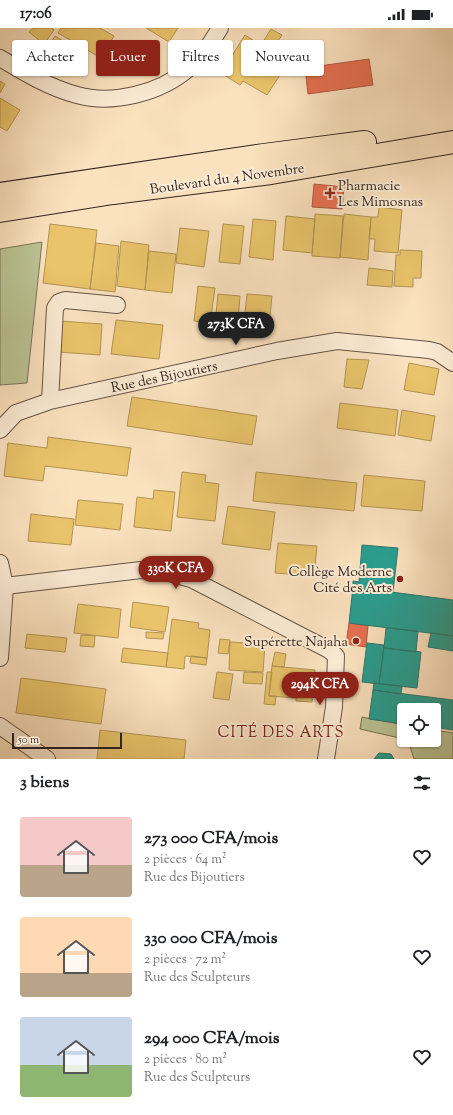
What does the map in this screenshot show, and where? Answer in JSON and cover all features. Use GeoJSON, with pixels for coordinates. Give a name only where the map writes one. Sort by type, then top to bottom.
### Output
{"type":"FeatureCollection","features":[{"type":"Feature","properties":{"kind":"main road","name":"Boulevard du 4 Novembre"},"geometry":{"type":"LineString","coordinates":[[0,194],[264,155],[385,140],[453,127]]}},
{"type":"Feature","properties":{"kind":"main road","name":"Boulevard du 4 Novembre"},"geometry":{"type":"LineString","coordinates":[[0,211],[113,193],[271,173],[453,142]]}},
{"type":"Feature","properties":{"kind":"street"},"geometry":{"type":"LineString","coordinates":[[0,58],[52,85],[77,95],[105,98],[133,95],[160,87],[188,69],[212,41],[220,28]]}},
{"type":"Feature","properties":{"kind":"street"},"geometry":{"type":"LineString","coordinates":[[50,401],[55,308],[59,302],[65,300],[118,305]]}},
{"type":"Feature","properties":{"kind":"street","name":"Rue des Bijoutiers"},"geometry":{"type":"LineString","coordinates":[[0,430],[16,413],[50,401],[277,351],[337,341],[429,350],[437,352],[453,363]]}},
{"type":"Feature","properties":{"kind":"street"},"geometry":{"type":"LineString","coordinates":[[0,563],[5,586],[0,658]]}},
{"type":"Feature","properties":{"kind":"street"},"geometry":{"type":"LineString","coordinates":[[5,586],[141,570],[166,572],[191,579],[329,650],[336,656],[336,676],[326,759]]}},
{"type":"Feature","properties":{"kind":"street"},"geometry":{"type":"LineString","coordinates":[[0,726],[47,759]]}},
{"type":"Feature","properties":{"kind":"green space"},"geometry":{"type":"Polygon","coordinates":[[[42,242],[27,383],[0,385],[0,249],[42,242]]]}},
{"type":"Feature","properties":{"kind":"green space"},"geometry":{"type":"Polygon","coordinates":[[[362,717],[397,724],[397,737],[360,729],[362,717]]]}},
{"type":"Feature","properties":{"kind":"green space"},"geometry":{"type":"Polygon","coordinates":[[[441,731],[453,733],[453,759],[414,759],[410,747],[441,747],[441,731]]]}},
{"type":"Feature","properties":{"kind":"building: Logements"},"geometry":{"type":"Polygon","coordinates":[[[33,28],[52,28],[54,30],[47,40],[39,40],[29,32],[33,28]]]}},
{"type":"Feature","properties":{"kind":"building: Logements"},"geometry":{"type":"Polygon","coordinates":[[[61,28],[100,28],[114,36],[112,40],[96,40],[96,55],[88,50],[88,40],[70,40],[58,33],[61,28]]]}},
{"type":"Feature","properties":{"kind":"building: Logements"},"geometry":{"type":"Polygon","coordinates":[[[146,28],[178,28],[168,41],[146,28]]]}},
{"type":"Feature","properties":{"kind":"building: Logements"},"geometry":{"type":"Polygon","coordinates":[[[271,29],[282,35],[279,40],[264,40],[271,29]]]}},
{"type":"Feature","properties":{"kind":"building: Logements"},"geometry":{"type":"Polygon","coordinates":[[[245,35],[253,40],[242,40],[245,35]]]}},
{"type":"Feature","properties":{"kind":"building: Logements"},"geometry":{"type":"Polygon","coordinates":[[[55,36],[61,40],[52,40],[55,36]]]}},
{"type":"Feature","properties":{"kind":"building: Logements"},"geometry":{"type":"Polygon","coordinates":[[[241,41],[241,76],[279,76],[267,95],[243,81],[240,85],[226,76],[233,76],[233,54],[241,41]]]}},
{"type":"Feature","properties":{"kind":"building: Logements"},"geometry":{"type":"Polygon","coordinates":[[[0,81],[5,84],[0,93],[0,81]]]}},
{"type":"Feature","properties":{"kind":"building: Logements"},"geometry":{"type":"Polygon","coordinates":[[[0,98],[20,110],[7,131],[0,127],[0,98]]]}},
{"type":"Feature","properties":{"kind":"building: Logements"},"geometry":{"type":"Polygon","coordinates":[[[379,207],[402,210],[398,253],[374,251],[375,239],[369,239],[371,217],[378,217],[379,207]]]}},
{"type":"Feature","properties":{"kind":"building: Logements"},"geometry":{"type":"Polygon","coordinates":[[[315,214],[343,216],[340,258],[312,256],[315,214]]]}},
{"type":"Feature","properties":{"kind":"building: Logements"},"geometry":{"type":"Polygon","coordinates":[[[344,214],[371,217],[368,260],[340,257],[344,214]]]}},
{"type":"Feature","properties":{"kind":"building: Logements"},"geometry":{"type":"Polygon","coordinates":[[[286,216],[315,219],[312,253],[283,250],[286,216]]]}},
{"type":"Feature","properties":{"kind":"building: Logements"},"geometry":{"type":"Polygon","coordinates":[[[253,219],[276,221],[273,260],[249,257],[253,219]]]}},
{"type":"Feature","properties":{"kind":"building: Logements"},"geometry":{"type":"Polygon","coordinates":[[[50,224],[97,230],[90,289],[43,283],[50,224]]]}},
{"type":"Feature","properties":{"kind":"building: Logements"},"geometry":{"type":"Polygon","coordinates":[[[223,224],[244,226],[240,264],[219,262],[223,224]]]}},
{"type":"Feature","properties":{"kind":"building: Logements"},"geometry":{"type":"Polygon","coordinates":[[[180,228],[209,231],[204,267],[176,263],[180,228]]]}},
{"type":"Feature","properties":{"kind":"building: Logements"},"geometry":{"type":"Polygon","coordinates":[[[121,241],[149,245],[145,290],[117,286],[121,241]]]}},
{"type":"Feature","properties":{"kind":"building: Logements"},"geometry":{"type":"Polygon","coordinates":[[[96,243],[119,246],[115,292],[90,289],[96,243]]]}},
{"type":"Feature","properties":{"kind":"building: Logements"},"geometry":{"type":"Polygon","coordinates":[[[400,250],[422,251],[421,278],[413,278],[413,287],[394,286],[396,255],[400,255],[400,250]]]}},
{"type":"Feature","properties":{"kind":"building: Logements"},"geometry":{"type":"Polygon","coordinates":[[[149,251],[176,254],[172,293],[145,290],[149,251]]]}},
{"type":"Feature","properties":{"kind":"building: Logements"},"geometry":{"type":"Polygon","coordinates":[[[369,268],[393,271],[392,287],[367,285],[369,268]]]}},
{"type":"Feature","properties":{"kind":"building: Logements"},"geometry":{"type":"Polygon","coordinates":[[[198,286],[215,288],[210,323],[194,321],[198,286]]]}},
{"type":"Feature","properties":{"kind":"building: Logements"},"geometry":{"type":"Polygon","coordinates":[[[218,294],[240,296],[237,335],[214,333],[218,294]]]}},
{"type":"Feature","properties":{"kind":"building: Logements"},"geometry":{"type":"Polygon","coordinates":[[[247,294],[272,296],[268,334],[243,332],[247,294]]]}},
{"type":"Feature","properties":{"kind":"building: Logements"},"geometry":{"type":"Polygon","coordinates":[[[116,320],[163,325],[159,359],[111,354],[116,320]]]}},
{"type":"Feature","properties":{"kind":"building: Logements"},"geometry":{"type":"Polygon","coordinates":[[[60,321],[102,324],[100,355],[58,352],[60,321]]]}},
{"type":"Feature","properties":{"kind":"building: Logements"},"geometry":{"type":"Polygon","coordinates":[[[347,359],[369,360],[362,389],[344,387],[347,359]]]}},
{"type":"Feature","properties":{"kind":"building: Logements"},"geometry":{"type":"Polygon","coordinates":[[[409,363],[439,369],[434,395],[404,390],[409,363]]]}},
{"type":"Feature","properties":{"kind":"building: Logements"},"geometry":{"type":"Polygon","coordinates":[[[132,397],[257,416],[252,445],[127,426],[132,397]]]}},
{"type":"Feature","properties":{"kind":"building: Logements"},"geometry":{"type":"Polygon","coordinates":[[[340,403],[398,410],[395,436],[337,428],[340,403]]]}},
{"type":"Feature","properties":{"kind":"building: Logements"},"geometry":{"type":"Polygon","coordinates":[[[402,410],[435,416],[431,441],[398,435],[402,410]]]}},
{"type":"Feature","properties":{"kind":"building: Logements"},"geometry":{"type":"Polygon","coordinates":[[[48,437],[131,448],[127,476],[45,466],[43,481],[4,476],[8,443],[47,448],[48,437]]]}},
{"type":"Feature","properties":{"kind":"building: Logements"},"geometry":{"type":"Polygon","coordinates":[[[182,472],[206,475],[205,482],[219,484],[215,521],[177,517],[182,472]]]}},
{"type":"Feature","properties":{"kind":"building: Logements"},"geometry":{"type":"Polygon","coordinates":[[[256,472],[357,483],[354,511],[253,501],[256,472]]]}},
{"type":"Feature","properties":{"kind":"building: Logements"},"geometry":{"type":"Polygon","coordinates":[[[364,475],[425,481],[422,511],[361,506],[364,475]]]}},
{"type":"Feature","properties":{"kind":"building: Logements"},"geometry":{"type":"Polygon","coordinates":[[[154,490],[175,492],[171,531],[134,527],[137,497],[153,499],[154,490]]]}},
{"type":"Feature","properties":{"kind":"building: Logements"},"geometry":{"type":"Polygon","coordinates":[[[78,500],[123,504],[120,530],[75,525],[78,500]]]}},
{"type":"Feature","properties":{"kind":"building: Logements"},"geometry":{"type":"Polygon","coordinates":[[[228,506],[275,512],[270,550],[222,544],[228,506]]]}},
{"type":"Feature","properties":{"kind":"building: Logements"},"geometry":{"type":"Polygon","coordinates":[[[31,514],[74,519],[71,545],[28,541],[31,514]]]}},
{"type":"Feature","properties":{"kind":"building: Logements"},"geometry":{"type":"Polygon","coordinates":[[[278,543],[317,546],[314,576],[275,573],[278,543]]]}},
{"type":"Feature","properties":{"kind":"building: Logements"},"geometry":{"type":"Polygon","coordinates":[[[133,602],[169,607],[165,632],[130,627],[133,602]]]}},
{"type":"Feature","properties":{"kind":"building: Logements"},"geometry":{"type":"Polygon","coordinates":[[[78,604],[121,609],[118,638],[74,633],[78,604]]]}},
{"type":"Feature","properties":{"kind":"building: Logements"},"geometry":{"type":"Polygon","coordinates":[[[172,619],[199,623],[198,628],[210,630],[207,658],[185,656],[184,669],[166,667],[172,619]]]}},
{"type":"Feature","properties":{"kind":"building: Logements"},"geometry":{"type":"Polygon","coordinates":[[[146,632],[164,633],[163,639],[146,638],[146,632]]]}},
{"type":"Feature","properties":{"kind":"building: Logements"},"geometry":{"type":"Polygon","coordinates":[[[27,634],[67,638],[65,652],[25,648],[27,634]]]}},
{"type":"Feature","properties":{"kind":"building: Logements"},"geometry":{"type":"Polygon","coordinates":[[[81,635],[95,636],[94,647],[80,646],[81,635]]]}},
{"type":"Feature","properties":{"kind":"building: Logements"},"geometry":{"type":"Polygon","coordinates":[[[220,639],[230,640],[228,654],[218,653],[220,639]]]}},
{"type":"Feature","properties":{"kind":"building: Logements"},"geometry":{"type":"Polygon","coordinates":[[[230,642],[265,644],[263,672],[229,670],[230,642]]]}},
{"type":"Feature","properties":{"kind":"building: Logements"},"geometry":{"type":"Polygon","coordinates":[[[123,648],[168,653],[166,667],[121,662],[123,648]]]}},
{"type":"Feature","properties":{"kind":"building: Logements"},"geometry":{"type":"Polygon","coordinates":[[[275,652],[286,654],[284,667],[272,666],[275,652]]]}},
{"type":"Feature","properties":{"kind":"building: Logements"},"geometry":{"type":"Polygon","coordinates":[[[191,656],[207,658],[206,665],[190,663],[191,656]]]}},
{"type":"Feature","properties":{"kind":"building: Logements"},"geometry":{"type":"Polygon","coordinates":[[[272,666],[315,670],[312,702],[296,701],[296,698],[269,696],[272,666]]]}},
{"type":"Feature","properties":{"kind":"building: Logements"},"geometry":{"type":"Polygon","coordinates":[[[217,672],[233,674],[229,700],[213,698],[217,672]]]}},
{"type":"Feature","properties":{"kind":"building: Logements"},"geometry":{"type":"Polygon","coordinates":[[[244,672],[263,673],[262,684],[243,683],[244,672]]]}},
{"type":"Feature","properties":{"kind":"building: Logements"},"geometry":{"type":"Polygon","coordinates":[[[267,672],[272,672],[269,696],[276,696],[275,705],[264,704],[267,672]]]}},
{"type":"Feature","properties":{"kind":"building: Logements"},"geometry":{"type":"Polygon","coordinates":[[[21,678],[106,689],[101,724],[16,713],[21,678]]]}},
{"type":"Feature","properties":{"kind":"building: Logements"},"geometry":{"type":"Polygon","coordinates":[[[100,730],[186,740],[184,759],[97,759],[100,730]]]}},
{"type":"Feature","properties":{"kind":"building: Commerces"},"geometry":{"type":"Polygon","coordinates":[[[369,59],[373,85],[308,94],[306,76],[324,76],[324,65],[369,59]]]}},
{"type":"Feature","properties":{"kind":"building: Commerces"},"geometry":{"type":"Polygon","coordinates":[[[314,184],[344,187],[342,209],[312,207],[314,184]]]}},
{"type":"Feature","properties":{"kind":"building: Commerces"},"geometry":{"type":"Polygon","coordinates":[[[349,623],[368,626],[366,647],[346,644],[349,623]]]}},
{"type":"Feature","properties":{"kind":"building: Écoles"},"geometry":{"type":"Polygon","coordinates":[[[362,545],[398,548],[393,592],[353,587],[353,581],[359,582],[362,545]]]}},
{"type":"Feature","properties":{"kind":"building: Écoles"},"geometry":{"type":"Polygon","coordinates":[[[353,587],[453,600],[453,636],[349,623],[353,587]]]}},
{"type":"Feature","properties":{"kind":"building: Écoles"},"geometry":{"type":"Polygon","coordinates":[[[386,628],[418,631],[416,652],[384,648],[386,628]]]}},
{"type":"Feature","properties":{"kind":"building: Écoles"},"geometry":{"type":"Polygon","coordinates":[[[431,633],[453,636],[453,651],[428,647],[431,633]]]}},
{"type":"Feature","properties":{"kind":"building: Écoles"},"geometry":{"type":"Polygon","coordinates":[[[367,643],[384,645],[379,684],[362,682],[367,643]]]}},
{"type":"Feature","properties":{"kind":"building: Écoles"},"geometry":{"type":"Polygon","coordinates":[[[384,648],[421,652],[417,688],[379,684],[384,648]]]}},
{"type":"Feature","properties":{"kind":"building: Écoles"},"geometry":{"type":"Polygon","coordinates":[[[374,683],[402,686],[401,694],[373,690],[374,683]]]}},
{"type":"Feature","properties":{"kind":"building: Écoles"},"geometry":{"type":"Polygon","coordinates":[[[373,690],[453,700],[453,730],[441,728],[441,703],[397,703],[397,723],[369,719],[373,690]]]}},
{"type":"Feature","properties":{"kind":"building: Écoles"},"geometry":{"type":"Polygon","coordinates":[[[379,753],[391,754],[394,759],[374,759],[379,753]]]}},
{"type":"Feature","properties":{"kind":"place","name":"Pharmacie Les Mimosnas"},"geometry":{"type":"Point","coordinates":[330,193]}},
{"type":"Feature","properties":{"kind":"place","name":"Collège Moderne Cité des Arts"},"geometry":{"type":"Point","coordinates":[400,579]}},
{"type":"Feature","properties":{"kind":"place","name":"Supérette Najaha"},"geometry":{"type":"Point","coordinates":[356,641]}},
{"type":"Feature","properties":{"kind":"district","name":"CITÉ DES ARTS"},"geometry":{"type":"Point","coordinates":[281,732]}}]}
